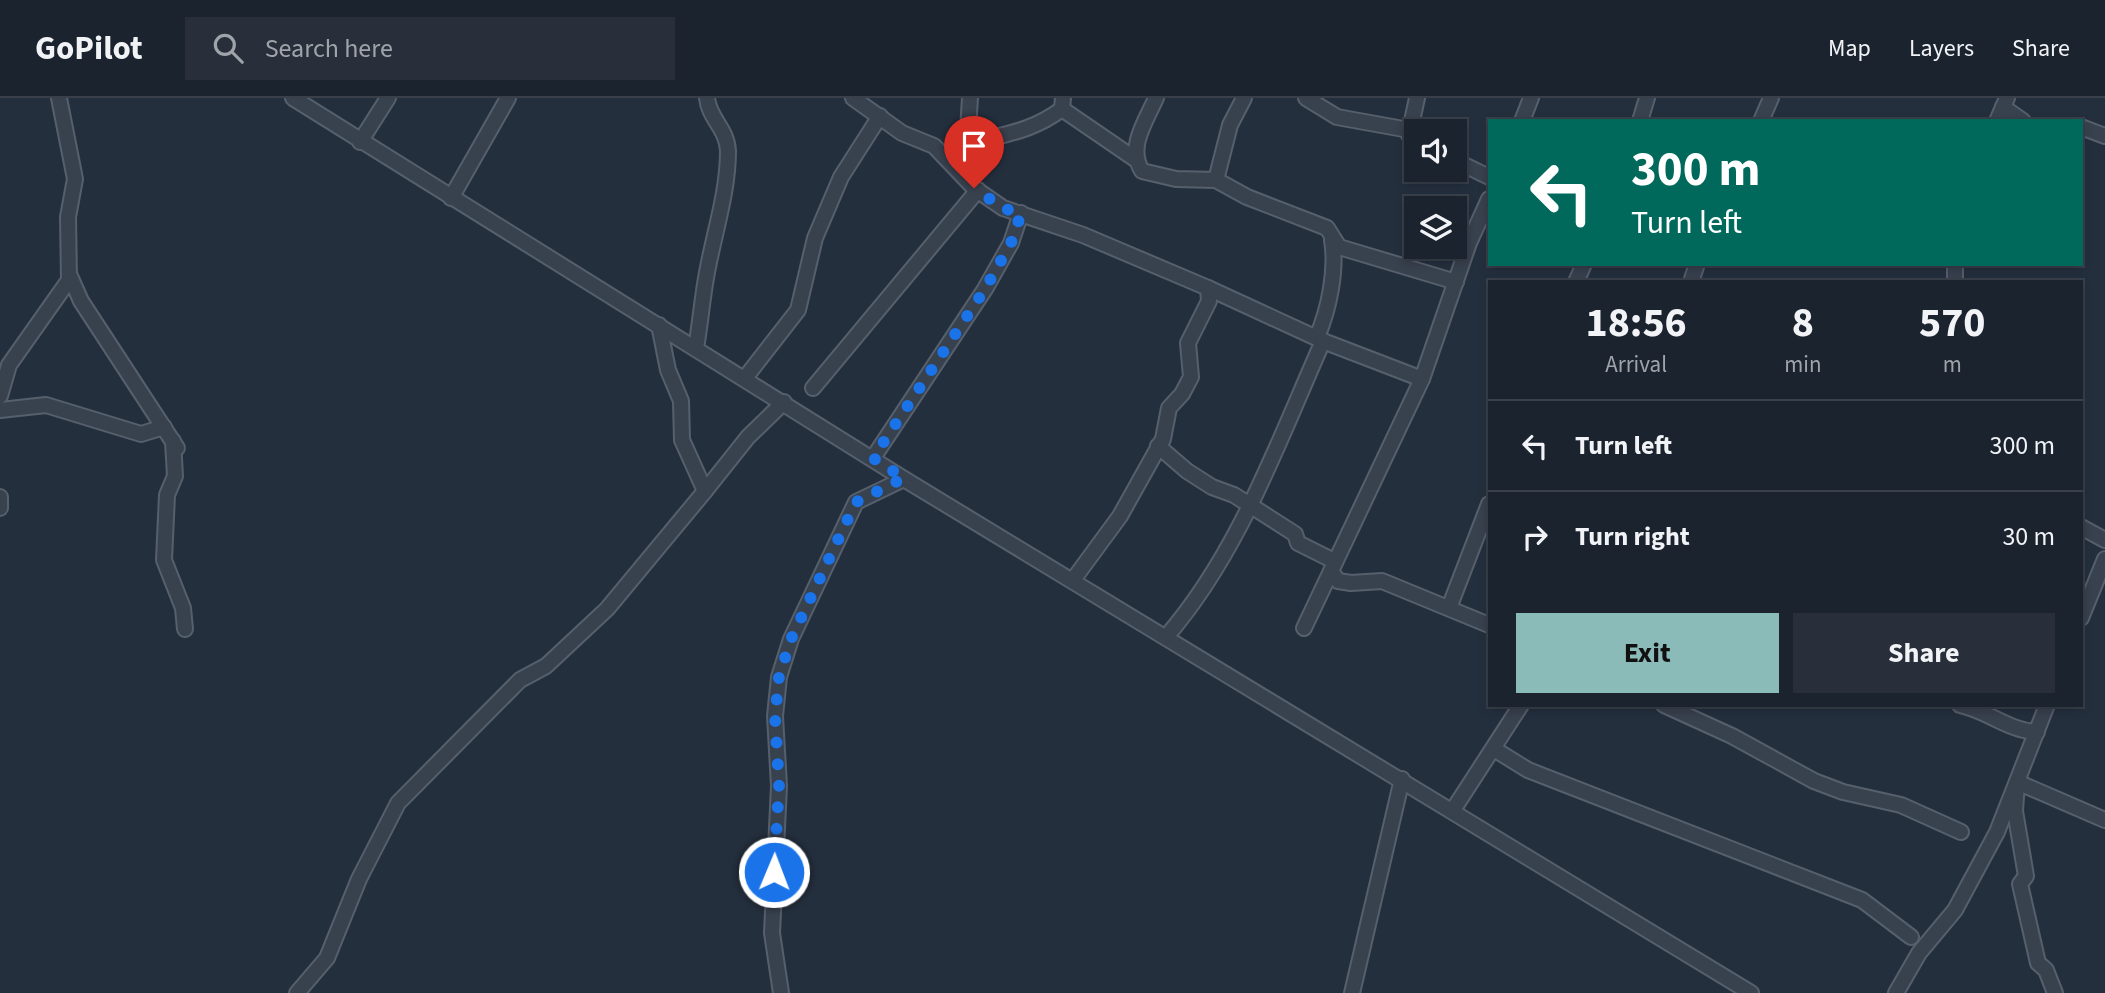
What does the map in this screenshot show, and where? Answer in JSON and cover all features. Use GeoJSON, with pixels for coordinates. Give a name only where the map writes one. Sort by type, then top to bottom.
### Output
{"type":"FeatureCollection","features":[{"type":"Feature","properties":{"kind":"street"},"geometry":{"type":"LineString","coordinates":[[0,396],[7,358],[69,280],[68,216],[75,179],[59,98]]}},
{"type":"Feature","properties":{"kind":"street"},"geometry":{"type":"LineString","coordinates":[[293,98],[904,478],[1751,993]]}},
{"type":"Feature","properties":{"kind":"street"},"geometry":{"type":"LineString","coordinates":[[360,142],[388,98]]}},
{"type":"Feature","properties":{"kind":"street"},"geometry":{"type":"LineString","coordinates":[[450,198],[508,98]]}},
{"type":"Feature","properties":{"kind":"street"},"geometry":{"type":"LineString","coordinates":[[696,348],[706,278],[724,191],[728,151],[725,133],[709,113],[707,98]]}},
{"type":"Feature","properties":{"kind":"street"},"geometry":{"type":"LineString","coordinates":[[853,98],[902,133],[934,146],[978,190],[1003,208],[1083,235],[1320,339],[1422,379]]}},
{"type":"Feature","properties":{"kind":"street"},"geometry":{"type":"LineString","coordinates":[[965,177],[970,98]]}},
{"type":"Feature","properties":{"kind":"street"},"geometry":{"type":"LineString","coordinates":[[1135,159],[1135,146],[1156,98]]}},
{"type":"Feature","properties":{"kind":"street"},"geometry":{"type":"LineString","coordinates":[[1216,180],[1230,124],[1244,98]]}},
{"type":"Feature","properties":{"kind":"street"},"geometry":{"type":"LineString","coordinates":[[1306,98],[1337,117],[1404,133]]}},
{"type":"Feature","properties":{"kind":"street"},"geometry":{"type":"LineString","coordinates":[[1415,119],[1417,98]]}},
{"type":"Feature","properties":{"kind":"street"},"geometry":{"type":"LineString","coordinates":[[1523,119],[1531,98]]}},
{"type":"Feature","properties":{"kind":"street"},"geometry":{"type":"LineString","coordinates":[[1641,119],[1647,98]]}},
{"type":"Feature","properties":{"kind":"street"},"geometry":{"type":"LineString","coordinates":[[1762,119],[1771,98]]}},
{"type":"Feature","properties":{"kind":"street"},"geometry":{"type":"LineString","coordinates":[[1998,119],[2005,102],[2021,119]]}},
{"type":"Feature","properties":{"kind":"street"},"geometry":{"type":"LineString","coordinates":[[968,144],[1023,132],[1044,123],[1062,103],[1135,159],[1142,171],[1164,176],[1216,180],[1247,197],[1327,228],[1332,239],[1335,257],[1320,339],[1248,506],[1210,577],[1166,637]]}},
{"type":"Feature","properties":{"kind":"street"},"geometry":{"type":"LineString","coordinates":[[745,378],[798,310],[821,226],[841,177],[880,116]]}},
{"type":"Feature","properties":{"kind":"street"},"geometry":{"type":"LineString","coordinates":[[2083,128],[2105,136]]}},
{"type":"Feature","properties":{"kind":"street"},"geometry":{"type":"LineString","coordinates":[[1467,166],[1488,177]]}},
{"type":"Feature","properties":{"kind":"street"},"geometry":{"type":"LineString","coordinates":[[813,388],[978,190]]}},
{"type":"Feature","properties":{"kind":"street"},"geometry":{"type":"LineString","coordinates":[[1304,628],[1422,379],[1488,202]]}},
{"type":"Feature","properties":{"kind":"street"},"geometry":{"type":"LineString","coordinates":[[873,458],[985,289],[1011,243],[1021,214]]}},
{"type":"Feature","properties":{"kind":"street"},"geometry":{"type":"LineString","coordinates":[[1332,239],[1339,247],[1456,282]]}},
{"type":"Feature","properties":{"kind":"street"},"geometry":{"type":"LineString","coordinates":[[69,274],[81,301],[175,445],[175,476],[167,495],[164,560],[183,608],[185,629]]}},
{"type":"Feature","properties":{"kind":"street"},"geometry":{"type":"LineString","coordinates":[[1073,580],[1120,516],[1158,446],[1170,408],[1191,377],[1188,343],[1209,301],[1208,288]]}},
{"type":"Feature","properties":{"kind":"street"},"geometry":{"type":"LineString","coordinates":[[659,325],[668,370],[681,401],[682,440],[705,491]]}},
{"type":"Feature","properties":{"kind":"street"},"geometry":{"type":"LineString","coordinates":[[297,993],[327,958],[359,879],[398,803],[520,680],[546,666],[607,609],[748,437],[784,402]]}},
{"type":"Feature","properties":{"kind":"street"},"geometry":{"type":"LineString","coordinates":[[0,410],[46,405],[141,434],[164,427]]}},
{"type":"Feature","properties":{"kind":"street"},"geometry":{"type":"LineString","coordinates":[[1158,446],[1187,471],[1294,534],[1298,543],[1333,566],[1338,581],[1382,581],[1488,625]]}},
{"type":"Feature","properties":{"kind":"street"},"geometry":{"type":"LineString","coordinates":[[781,993],[772,933],[779,786],[775,716],[779,677],[791,639],[856,502],[904,478]]}},
{"type":"Feature","properties":{"kind":"street"},"geometry":{"type":"LineString","coordinates":[[0,497],[0,508]]}},
{"type":"Feature","properties":{"kind":"street"},"geometry":{"type":"LineString","coordinates":[[1449,608],[1488,507]]}},
{"type":"Feature","properties":{"kind":"street"},"geometry":{"type":"LineString","coordinates":[[2083,528],[2105,540]]}},
{"type":"Feature","properties":{"kind":"street"},"geometry":{"type":"LineString","coordinates":[[2083,615],[2101,585],[2105,559]]}},
{"type":"Feature","properties":{"kind":"street"},"geometry":{"type":"LineString","coordinates":[[1453,810],[1520,707]]}},
{"type":"Feature","properties":{"kind":"street"},"geometry":{"type":"LineString","coordinates":[[1668,707],[1732,736],[1814,781],[1843,792],[1901,805],[1961,832]]}},
{"type":"Feature","properties":{"kind":"street"},"geometry":{"type":"LineString","coordinates":[[1968,707],[1981,710],[2017,731],[2037,732]]}},
{"type":"Feature","properties":{"kind":"street"},"geometry":{"type":"LineString","coordinates":[[1896,993],[1919,953],[1955,910],[1997,832],[2047,707]]}},
{"type":"Feature","properties":{"kind":"street"},"geometry":{"type":"LineString","coordinates":[[1494,749],[1528,771],[1862,900],[1911,937]]}},
{"type":"Feature","properties":{"kind":"street"},"geometry":{"type":"LineString","coordinates":[[1352,993],[1402,779]]}},
{"type":"Feature","properties":{"kind":"street"},"geometry":{"type":"LineString","coordinates":[[2017,782],[2105,820]]}},
{"type":"Feature","properties":{"kind":"street"},"geometry":{"type":"LineString","coordinates":[[2017,782],[2015,811],[2026,876],[2020,884],[2022,897],[2038,963],[2046,970],[2055,993]]}},
{"type":"Feature","properties":{"kind":"route"},"geometry":{"type":"LineString","coordinates":[[774,872],[779,786],[775,716],[779,677],[791,639],[856,502],[904,478],[873,458],[985,289],[1011,243],[1021,214],[1003,208],[974,188]]}}]}
